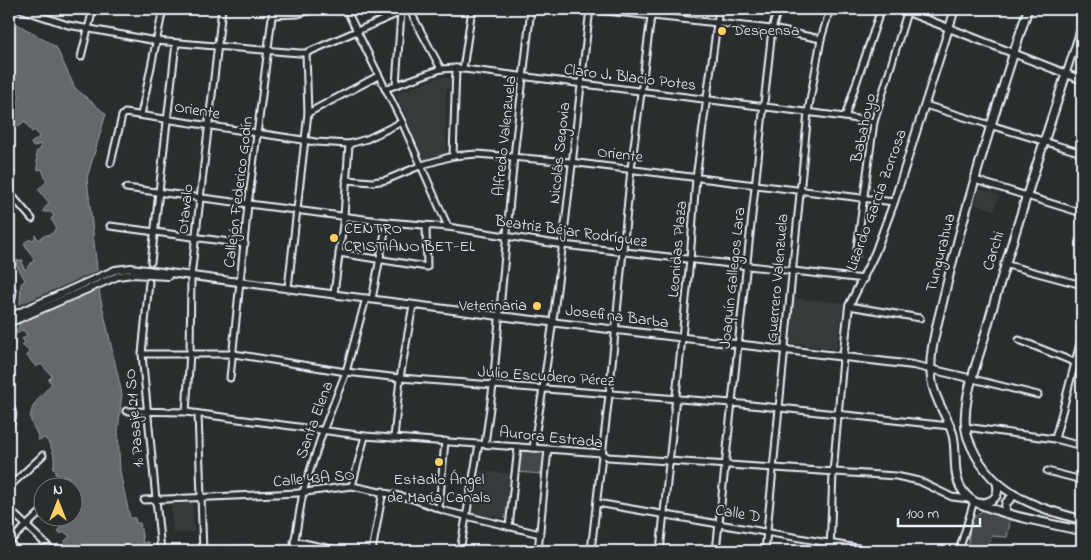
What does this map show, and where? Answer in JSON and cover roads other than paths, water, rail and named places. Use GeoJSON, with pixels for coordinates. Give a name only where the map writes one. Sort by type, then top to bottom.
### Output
{"type":"FeatureCollection","features":[{"type":"Feature","properties":{"kind":"main road","name":"Tungurahua"},"geometry":{"type":"LineString","coordinates":[[974,501],[959,487],[956,479],[953,437],[932,384],[931,368],[936,330],[954,253],[991,125],[1028,9]]}},
{"type":"Feature","properties":{"kind":"main road","name":"Carchi"},"geometry":{"type":"LineString","coordinates":[[1066,74],[1004,264],[973,379],[965,427],[977,457],[997,483],[1013,496],[1040,509],[1082,520]]}},
{"type":"Feature","properties":{"kind":"main road"},"geometry":{"type":"LineString","coordinates":[[974,501],[989,502],[994,499],[997,495],[997,483]]}},
{"type":"Feature","properties":{"kind":"main road"},"geometry":{"type":"LineString","coordinates":[[1005,512],[1006,502],[1013,496]]}},
{"type":"Feature","properties":{"kind":"main road"},"geometry":{"type":"LineString","coordinates":[[974,501],[1005,512],[1082,531]]}},
{"type":"Feature","properties":{"kind":"street"},"geometry":{"type":"LineString","coordinates":[[20,9],[46,19],[88,29],[156,41],[268,52],[306,53],[405,10]]}},
{"type":"Feature","properties":{"kind":"street"},"geometry":{"type":"LineString","coordinates":[[81,58],[93,9]]}},
{"type":"Feature","properties":{"kind":"street"},"geometry":{"type":"LineString","coordinates":[[141,115],[163,9]]}},
{"type":"Feature","properties":{"kind":"street","name":"Otavalo"},"geometry":{"type":"LineString","coordinates":[[186,412],[190,353],[191,276],[216,46],[222,9]]}},
{"type":"Feature","properties":{"kind":"street"},"geometry":{"type":"LineString","coordinates":[[273,12],[298,14],[315,9]]}},
{"type":"Feature","properties":{"kind":"street"},"geometry":{"type":"LineString","coordinates":[[346,9],[402,122],[448,227]]}},
{"type":"Feature","properties":{"kind":"street"},"geometry":{"type":"LineString","coordinates":[[463,69],[472,9]]}},
{"type":"Feature","properties":{"kind":"street","name":"Alfredo Valenzuela"},"geometry":{"type":"LineString","coordinates":[[460,551],[493,386],[514,156],[532,9]]}},
{"type":"Feature","properties":{"kind":"street"},"geometry":{"type":"LineString","coordinates":[[589,9],[772,29],[821,39]]}},
{"type":"Feature","properties":{"kind":"street","name":"Nicolás Segovia"},"geometry":{"type":"LineString","coordinates":[[533,448],[554,323],[564,245],[570,162],[589,9]]}},
{"type":"Feature","properties":{"kind":"street"},"geometry":{"type":"LineString","coordinates":[[591,551],[624,252],[631,169],[652,9]]}},
{"type":"Feature","properties":{"kind":"street","name":"Leonidas Plaza"},"geometry":{"type":"LineString","coordinates":[[660,551],[690,260],[696,178],[719,9]]}},
{"type":"Feature","properties":{"kind":"street","name":"Joaquín Gallegos Lara"},"geometry":{"type":"LineString","coordinates":[[716,551],[772,29],[778,9]]}},
{"type":"Feature","properties":{"kind":"street","name":"Guerrero Valenzuela"},"geometry":{"type":"LineString","coordinates":[[765,551],[808,112],[821,39],[830,9]]}},
{"type":"Feature","properties":{"kind":"street"},"geometry":{"type":"LineString","coordinates":[[845,117],[881,9]]}},
{"type":"Feature","properties":{"kind":"street"},"geometry":{"type":"LineString","coordinates":[[900,9],[908,10],[1082,80]]}},
{"type":"Feature","properties":{"kind":"street","name":"Lizardo García Zorrosa"},"geometry":{"type":"LineString","coordinates":[[830,551],[833,473],[849,306],[864,279],[894,202],[956,9]]}},
{"type":"Feature","properties":{"kind":"street"},"geometry":{"type":"LineString","coordinates":[[405,10],[441,69]]}},
{"type":"Feature","properties":{"kind":"street"},"geometry":{"type":"LineString","coordinates":[[396,85],[405,10]]}},
{"type":"Feature","properties":{"kind":"street","name":"Babahoyo"},"geometry":{"type":"LineString","coordinates":[[856,255],[874,122],[908,10]]}},
{"type":"Feature","properties":{"kind":"street","name":"Callejón Federico Godín"},"geometry":{"type":"LineString","coordinates":[[230,378],[248,205],[273,12]]}},
{"type":"Feature","properties":{"kind":"street","name":"Carchi"},"geometry":{"type":"LineString","coordinates":[[1066,74],[1082,24]]}},
{"type":"Feature","properties":{"kind":"street"},"geometry":{"type":"LineString","coordinates":[[151,262],[176,43]]}},
{"type":"Feature","properties":{"kind":"street"},"geometry":{"type":"LineString","coordinates":[[288,288],[308,113],[306,53]]}},
{"type":"Feature","properties":{"kind":"street"},"geometry":{"type":"LineString","coordinates":[[454,156],[456,68]]}},
{"type":"Feature","properties":{"kind":"street","name":"Claro J. Blacio Potes"},"geometry":{"type":"LineString","coordinates":[[385,89],[441,69],[456,68],[874,122]]}},
{"type":"Feature","properties":{"kind":"street"},"geometry":{"type":"LineString","coordinates":[[308,113],[378,76]]}},
{"type":"Feature","properties":{"kind":"street"},"geometry":{"type":"LineString","coordinates":[[925,105],[1082,153]]}},
{"type":"Feature","properties":{"kind":"street","name":"Oriente"},"geometry":{"type":"LineString","coordinates":[[111,164],[122,116],[125,113],[305,140],[349,144],[367,139],[402,122]]}},
{"type":"Feature","properties":{"kind":"street"},"geometry":{"type":"LineString","coordinates":[[334,294],[344,216],[349,144]]}},
{"type":"Feature","properties":{"kind":"street","name":"Oriente"},"geometry":{"type":"LineString","coordinates":[[346,180],[373,182],[386,180],[422,165],[454,156],[477,154],[514,156],[631,169],[894,202]]}},
{"type":"Feature","properties":{"kind":"street"},"geometry":{"type":"LineString","coordinates":[[975,180],[1082,213]]}},
{"type":"Feature","properties":{"kind":"street","name":"Beatriz Béjar Rodríguez"},"geometry":{"type":"LineString","coordinates":[[126,188],[387,222],[448,227],[564,245],[864,279]]}},
{"type":"Feature","properties":{"kind":"street"},"geometry":{"type":"LineString","coordinates":[[9,192],[32,220]]}},
{"type":"Feature","properties":{"kind":"street","name":"Santa Elena"},"geometry":{"type":"LineString","coordinates":[[292,551],[303,492],[323,431],[346,372],[369,299],[380,259],[387,222]]}},
{"type":"Feature","properties":{"kind":"street"},"geometry":{"type":"LineString","coordinates":[[110,226],[195,239],[244,244]]}},
{"type":"Feature","properties":{"kind":"street"},"geometry":{"type":"LineString","coordinates":[[339,253],[427,267],[426,226]]}},
{"type":"Feature","properties":{"kind":"street"},"geometry":{"type":"LineString","coordinates":[[1004,264],[1082,285]]}},
{"type":"Feature","properties":{"kind":"street","name":"Josefina Barba"},"geometry":{"type":"LineString","coordinates":[[116,273],[122,268],[150,269],[191,276],[554,323],[784,352],[931,368],[1038,395]]}},
{"type":"Feature","properties":{"kind":"street"},"geometry":{"type":"LineString","coordinates":[[9,317],[116,273]]}},
{"type":"Feature","properties":{"kind":"street"},"geometry":{"type":"LineString","coordinates":[[9,323],[116,273]]}},
{"type":"Feature","properties":{"kind":"street","name":"1º Pasaje 21 SO"},"geometry":{"type":"LineString","coordinates":[[149,282],[142,354],[161,551]]}},
{"type":"Feature","properties":{"kind":"street"},"geometry":{"type":"LineString","coordinates":[[9,287],[13,291],[12,298]]}},
{"type":"Feature","properties":{"kind":"street"},"geometry":{"type":"LineString","coordinates":[[394,438],[400,378],[413,304]]}},
{"type":"Feature","properties":{"kind":"street"},"geometry":{"type":"LineString","coordinates":[[849,306],[920,318]]}},
{"type":"Feature","properties":{"kind":"street"},"geometry":{"type":"LineString","coordinates":[[1055,439],[1082,336]]}},
{"type":"Feature","properties":{"kind":"street"},"geometry":{"type":"LineString","coordinates":[[1019,340],[1074,362]]}},
{"type":"Feature","properties":{"kind":"street","name":"Julio Escudero Pérez"},"geometry":{"type":"LineString","coordinates":[[142,354],[234,354],[346,372],[400,378],[543,391],[838,413],[950,426]]}},
{"type":"Feature","properties":{"kind":"street"},"geometry":{"type":"LineString","coordinates":[[9,404],[13,418],[9,426]]}},
{"type":"Feature","properties":{"kind":"street","name":"Aurora Estrada"},"geometry":{"type":"LineString","coordinates":[[126,411],[186,412],[365,436],[602,453],[608,457],[908,477],[939,492],[974,501]]}},
{"type":"Feature","properties":{"kind":"street"},"geometry":{"type":"LineString","coordinates":[[198,414],[203,550],[265,549]]}},
{"type":"Feature","properties":{"kind":"street"},"geometry":{"type":"LineString","coordinates":[[965,427],[1055,439],[1082,446]]}},
{"type":"Feature","properties":{"kind":"street"},"geometry":{"type":"LineString","coordinates":[[352,486],[365,436]]}},
{"type":"Feature","properties":{"kind":"street"},"geometry":{"type":"LineString","coordinates":[[439,508],[446,441]]}},
{"type":"Feature","properties":{"kind":"street"},"geometry":{"type":"LineString","coordinates":[[509,527],[518,447]]}},
{"type":"Feature","properties":{"kind":"street"},"geometry":{"type":"LineString","coordinates":[[538,551],[548,449]]}},
{"type":"Feature","properties":{"kind":"street"},"geometry":{"type":"LineString","coordinates":[[9,487],[43,455]]}},
{"type":"Feature","properties":{"kind":"street"},"geometry":{"type":"LineString","coordinates":[[1047,472],[1082,480]]}},
{"type":"Feature","properties":{"kind":"street","name":"Calle 43A SO"},"geometry":{"type":"LineString","coordinates":[[144,500],[200,499],[303,492],[352,486],[383,491],[467,517],[540,534]]}},
{"type":"Feature","properties":{"kind":"street"},"geometry":{"type":"LineString","coordinates":[[372,551],[383,491]]}},
{"type":"Feature","properties":{"kind":"street"},"geometry":{"type":"LineString","coordinates":[[958,551],[974,501]]}},
{"type":"Feature","properties":{"kind":"street","name":"Calle D"},"geometry":{"type":"LineString","coordinates":[[596,503],[875,551]]}},
{"type":"Feature","properties":{"kind":"street"},"geometry":{"type":"LineString","coordinates":[[9,509],[52,551]]}},
{"type":"Feature","properties":{"kind":"street"},"geometry":{"type":"LineString","coordinates":[[9,542],[32,520]]}},
{"type":"Feature","properties":{"kind":"street"},"geometry":{"type":"LineString","coordinates":[[294,542],[341,551]]}},
{"type":"Feature","properties":{"kind":"place","name":"Despensa"},"geometry":{"type":"Point","coordinates":[722,31]}},
{"type":"Feature","properties":{"kind":"place","name":"CENTRO CRISTIANO BET-EL"},"geometry":{"type":"Point","coordinates":[334,238]}},
{"type":"Feature","properties":{"kind":"place","name":"Veterinaria"},"geometry":{"type":"Point","coordinates":[537,306]}},
{"type":"Feature","properties":{"kind":"place","name":"Estadio Ángel de María Canals"},"geometry":{"type":"Point","coordinates":[439,462]}}]}
